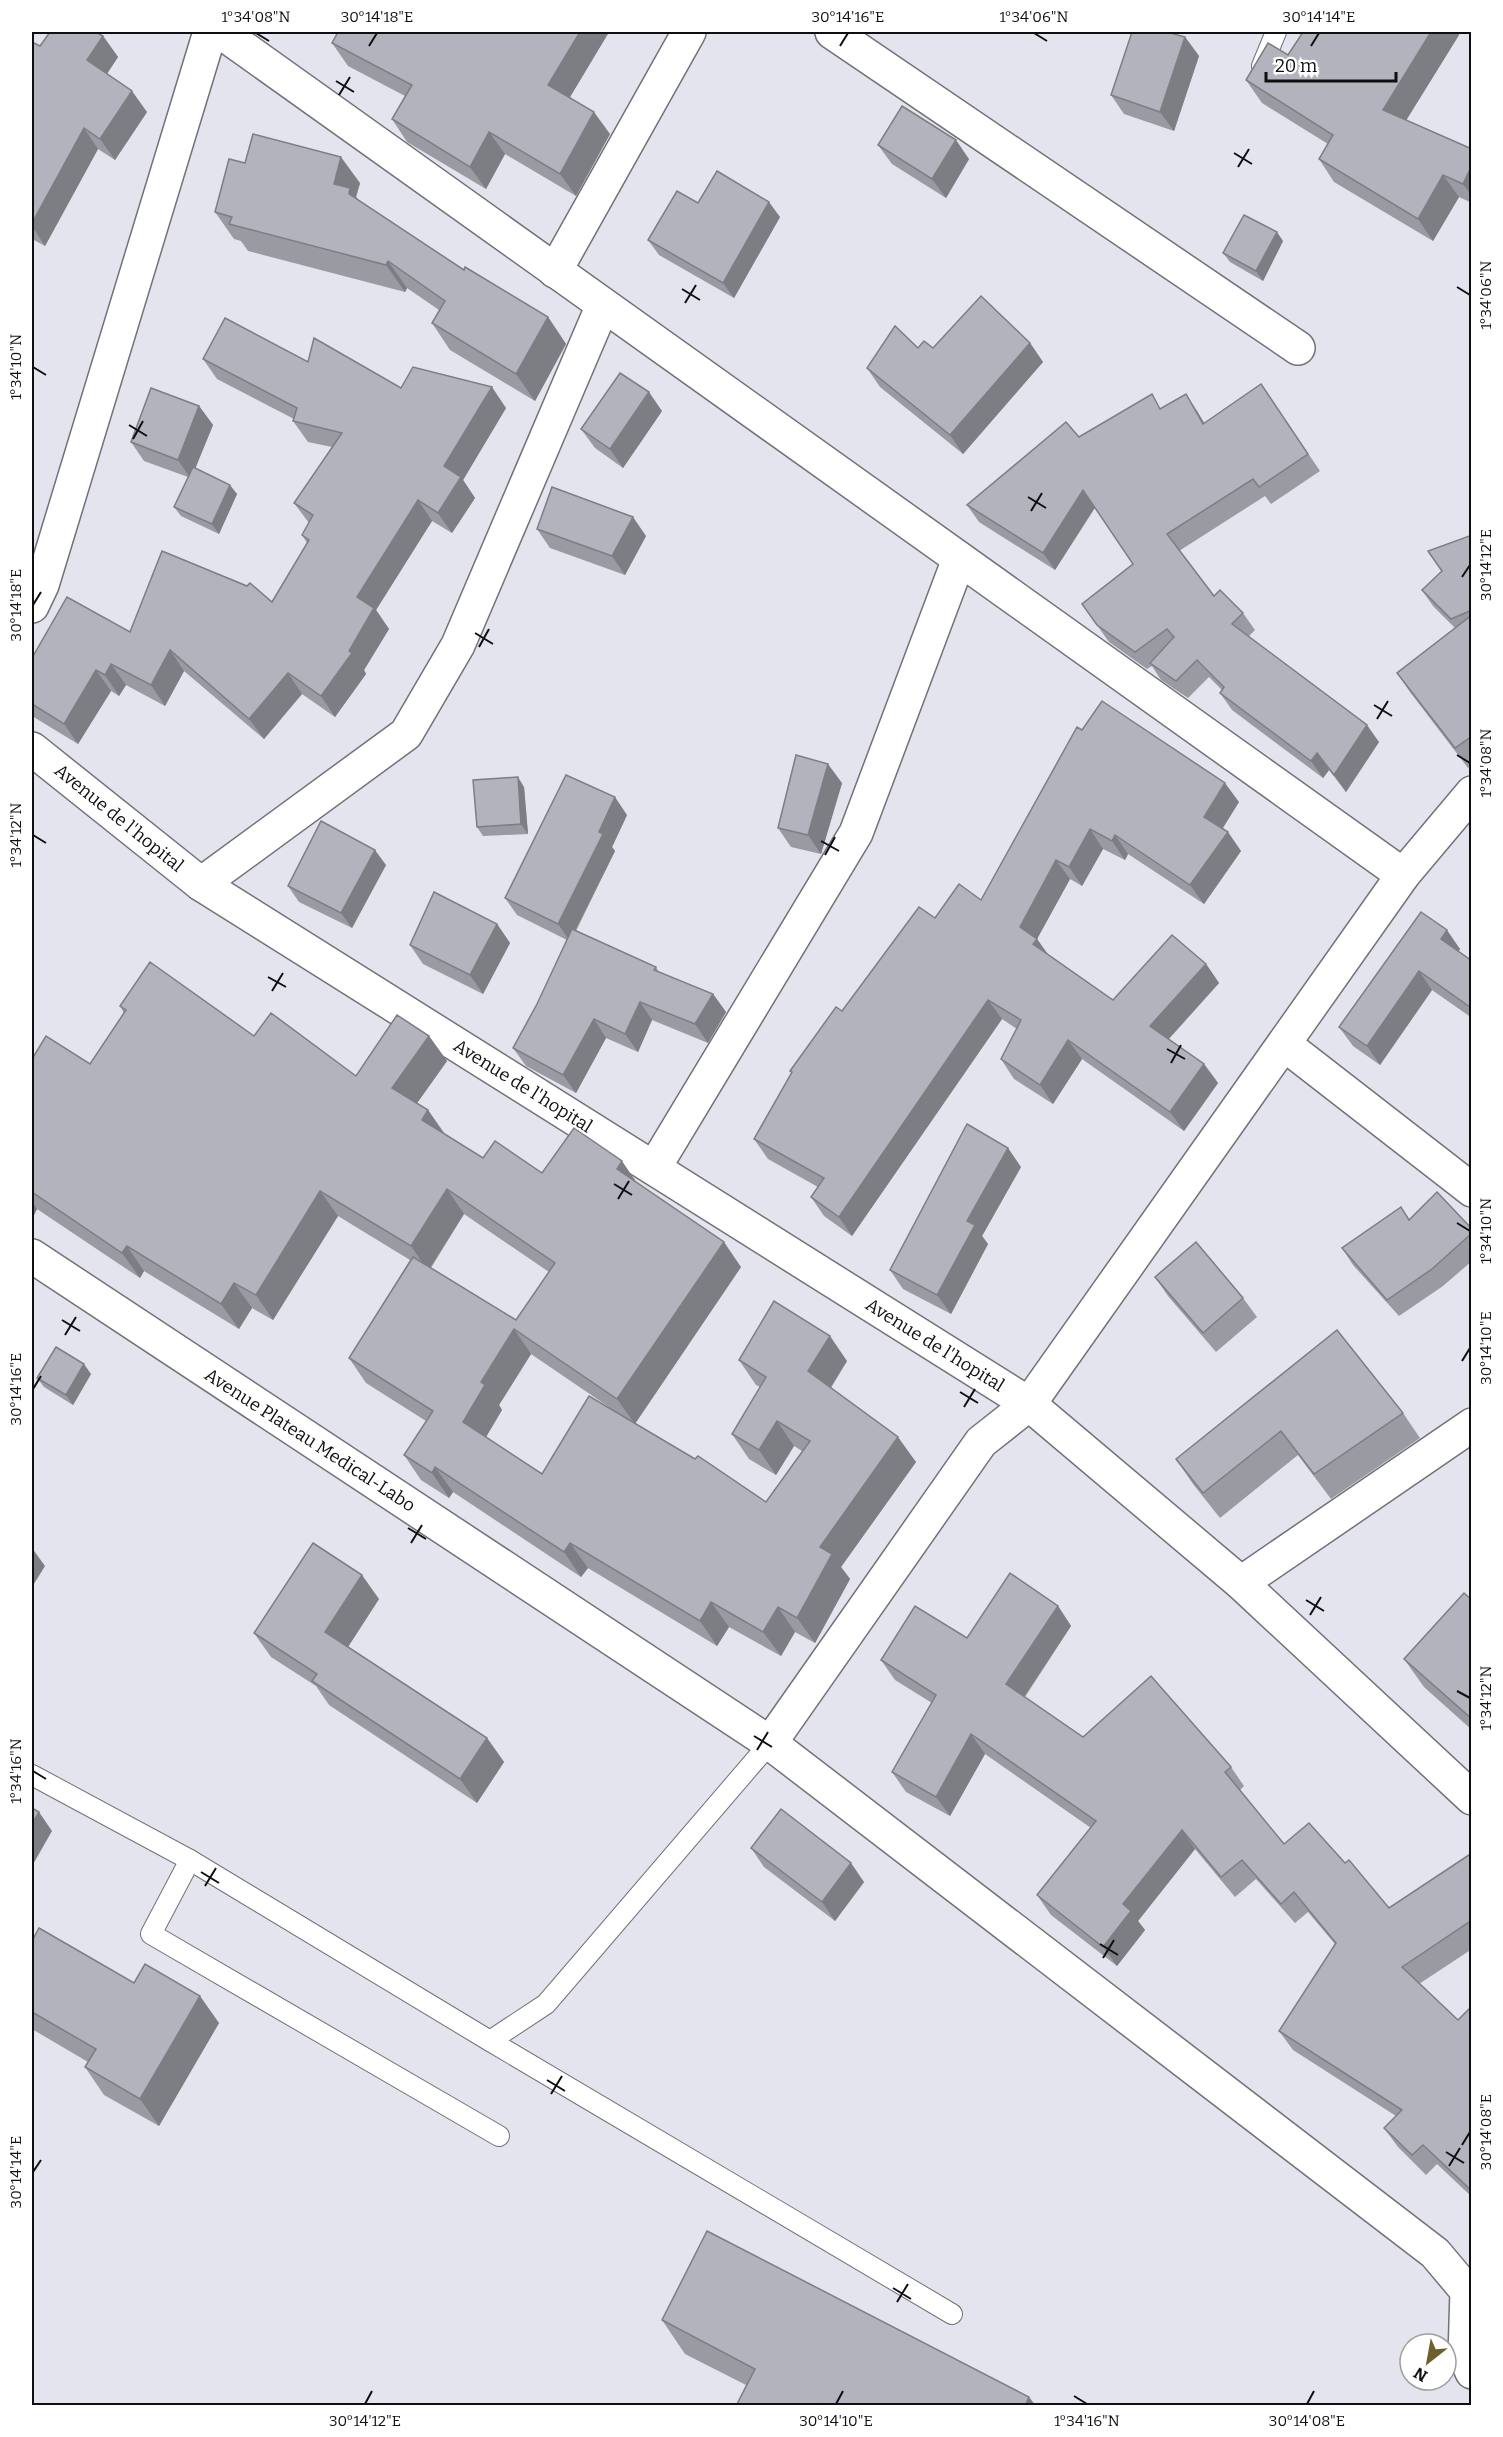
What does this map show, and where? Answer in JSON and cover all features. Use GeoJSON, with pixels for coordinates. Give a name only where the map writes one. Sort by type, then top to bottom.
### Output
{"type":"FeatureCollection","features":[{"type":"Feature","properties":{"kind":"street"},"geometry":{"type":"LineString","coordinates":[[32,606],[42,585],[210,32]]}},
{"type":"Feature","properties":{"kind":"street"},"geometry":{"type":"LineString","coordinates":[[220,32],[1403,875]]}},
{"type":"Feature","properties":{"kind":"street"},"geometry":{"type":"LineString","coordinates":[[555,271],[689,32]]}},
{"type":"Feature","properties":{"kind":"street"},"geometry":{"type":"LineString","coordinates":[[832,32],[1298,348]]}},
{"type":"Feature","properties":{"kind":"street"},"geometry":{"type":"LineString","coordinates":[[201,884],[406,734],[458,645],[603,305]]}},
{"type":"Feature","properties":{"kind":"street"},"geometry":{"type":"LineString","coordinates":[[654,1168],[856,833],[959,559]]}},
{"type":"Feature","properties":{"kind":"street","name":"Avenue de l'hopital"},"geometry":{"type":"LineString","coordinates":[[32,749],[201,884],[1029,1404],[1241,1583],[1472,1798]]}},
{"type":"Feature","properties":{"kind":"street"},"geometry":{"type":"LineString","coordinates":[[770,1743],[981,1442],[1029,1404],[1403,875],[1472,793]]}},
{"type":"Feature","properties":{"kind":"street"},"geometry":{"type":"LineString","coordinates":[[1284,1044],[1472,1190]]}},
{"type":"Feature","properties":{"kind":"street","name":"Avenue Plateau Medical-Labo"},"geometry":{"type":"LineString","coordinates":[[32,1256],[770,1743],[1435,2253],[1469,2289]]}},
{"type":"Feature","properties":{"kind":"street"},"geometry":{"type":"LineString","coordinates":[[1241,1583],[1472,1425]]}},
{"type":"Feature","properties":{"kind":"street"},"geometry":{"type":"LineString","coordinates":[[1469,2289],[1466,2356],[1472,2372]]}},
{"type":"Feature","properties":{"kind":"lane"},"geometry":{"type":"LineString","coordinates":[[1262,66],[1276,32]]}},
{"type":"Feature","properties":{"kind":"lane"},"geometry":{"type":"LineString","coordinates":[[490,2041],[546,2004],[770,1743]]}},
{"type":"Feature","properties":{"kind":"lane"},"geometry":{"type":"LineString","coordinates":[[32,1775],[190,1860],[490,2041],[952,2314]]}},
{"type":"Feature","properties":{"kind":"lane"},"geometry":{"type":"LineString","coordinates":[[190,1860],[151,1934],[499,2136]]}},
{"type":"Feature","properties":{"kind":"building"},"geometry":{"type":"Polygon","coordinates":[[[50,32],[96,32],[103,36],[87,60],[132,91],[100,139],[84,128],[32,223],[32,42],[40,46],[50,32]]]}},
{"type":"Feature","properties":{"kind":"building"},"geometry":{"type":"Polygon","coordinates":[[[338,32],[580,32],[548,85],[594,112],[560,174],[489,132],[470,167],[392,119],[412,85],[332,43],[338,32]]]}},
{"type":"Feature","properties":{"kind":"building"},"geometry":{"type":"Polygon","coordinates":[[[1132,32],[1167,32],[1185,37],[1160,112],[1111,95],[1132,32]]]}},
{"type":"Feature","properties":{"kind":"building"},"geometry":{"type":"Polygon","coordinates":[[[1303,32],[1431,32],[1383,110],[1472,149],[1472,165],[1463,184],[1443,175],[1418,219],[1319,159],[1333,135],[1246,80],[1268,43],[1288,55],[1303,32]]]}},
{"type":"Feature","properties":{"kind":"building"},"geometry":{"type":"Polygon","coordinates":[[[902,106],[956,140],[932,179],[878,145],[902,106]]]}},
{"type":"Feature","properties":{"kind":"building"},"geometry":{"type":"Polygon","coordinates":[[[253,134],[341,157],[334,184],[350,188],[349,194],[464,270],[465,267],[548,317],[516,374],[432,323],[445,301],[388,261],[386,265],[229,224],[232,217],[215,212],[229,159],[245,163],[253,134]]]}},
{"type":"Feature","properties":{"kind":"building"},"geometry":{"type":"Polygon","coordinates":[[[717,171],[769,202],[723,283],[648,240],[677,191],[698,203],[717,171]]]}},
{"type":"Feature","properties":{"kind":"building"},"geometry":{"type":"Polygon","coordinates":[[[1244,215],[1277,232],[1256,271],[1223,253],[1244,215]]]}},
{"type":"Feature","properties":{"kind":"building"},"geometry":{"type":"Polygon","coordinates":[[[981,296],[1030,343],[950,435],[867,368],[895,326],[918,348],[924,341],[933,348],[981,296]]]}},
{"type":"Feature","properties":{"kind":"building"},"geometry":{"type":"Polygon","coordinates":[[[225,318],[308,362],[314,338],[401,388],[413,367],[492,387],[444,466],[461,477],[438,513],[418,500],[357,597],[374,608],[349,651],[352,653],[321,696],[288,673],[249,719],[170,650],[151,685],[111,664],[105,675],[96,670],[64,724],[32,704],[32,658],[67,597],[130,632],[162,551],[247,586],[250,583],[272,602],[309,540],[302,535],[313,515],[294,503],[342,433],[293,421],[297,408],[203,359],[225,318]]]}},
{"type":"Feature","properties":{"kind":"building"},"geometry":{"type":"Polygon","coordinates":[[[620,373],[649,392],[610,449],[581,429],[620,373]]]}},
{"type":"Feature","properties":{"kind":"building"},"geometry":{"type":"Polygon","coordinates":[[[1261,384],[1308,454],[1259,487],[1253,479],[1167,534],[1214,596],[1220,590],[1243,613],[1232,624],[1367,725],[1334,775],[1317,753],[1311,761],[1220,693],[1224,687],[1197,660],[1176,681],[1150,663],[1174,637],[1167,629],[1135,652],[1097,625],[1082,604],[1133,564],[1083,490],[1043,553],[967,505],[1066,422],[1079,437],[1152,394],[1160,409],[1186,394],[1203,424],[1261,384]]]}},
{"type":"Feature","properties":{"kind":"building"},"geometry":{"type":"Polygon","coordinates":[[[151,388],[199,406],[178,460],[131,442],[151,388]]]}},
{"type":"Feature","properties":{"kind":"building"},"geometry":{"type":"Polygon","coordinates":[[[193,467],[230,485],[212,524],[174,507],[193,467]]]}},
{"type":"Feature","properties":{"kind":"building"},"geometry":{"type":"Polygon","coordinates":[[[552,487],[633,517],[612,556],[537,529],[552,487]]]}},
{"type":"Feature","properties":{"kind":"building"},"geometry":{"type":"Polygon","coordinates":[[[1472,535],[1472,610],[1451,619],[1422,590],[1442,571],[1428,551],[1472,535]]]}},
{"type":"Feature","properties":{"kind":"building"},"geometry":{"type":"Polygon","coordinates":[[[1472,615],[1472,736],[1455,748],[1397,673],[1472,615]]]}},
{"type":"Feature","properties":{"kind":"building"},"geometry":{"type":"Polygon","coordinates":[[[1102,701],[1225,783],[1204,817],[1228,832],[1190,885],[1115,835],[1112,841],[1090,829],[1069,867],[1056,860],[1020,927],[1037,939],[1033,944],[1113,1000],[1172,935],[1206,964],[1150,1026],[1204,1064],[1170,1112],[1068,1040],[1040,1085],[1001,1059],[1021,1020],[988,1000],[839,1217],[811,1197],[824,1178],[754,1139],[792,1072],[790,1071],[836,1007],[842,1011],[919,907],[935,918],[959,884],[981,900],[1077,727],[1082,730],[1102,701]]]}},
{"type":"Feature","properties":{"kind":"building"},"geometry":{"type":"Polygon","coordinates":[[[796,755],[828,764],[808,835],[778,828],[796,755]]]}},
{"type":"Feature","properties":{"kind":"building"},"geometry":{"type":"Polygon","coordinates":[[[566,775],[615,797],[599,832],[603,834],[558,924],[505,898],[566,775]]]}},
{"type":"Feature","properties":{"kind":"building"},"geometry":{"type":"Polygon","coordinates":[[[518,777],[521,824],[477,827],[473,780],[518,777]]]}},
{"type":"Feature","properties":{"kind":"building"},"geometry":{"type":"Polygon","coordinates":[[[321,821],[375,850],[341,913],[288,886],[321,821]]]}},
{"type":"Feature","properties":{"kind":"building"},"geometry":{"type":"Polygon","coordinates":[[[434,892],[497,924],[470,975],[410,945],[434,892]]]}},
{"type":"Feature","properties":{"kind":"building"},"geometry":{"type":"Polygon","coordinates":[[[1421,912],[1447,930],[1441,939],[1472,961],[1472,1005],[1470,1007],[1419,971],[1367,1046],[1339,1027],[1421,912]]]}},
{"type":"Feature","properties":{"kind":"building"},"geometry":{"type":"Polygon","coordinates":[[[572,929],[656,967],[654,970],[713,994],[695,1024],[640,1002],[625,1034],[594,1019],[563,1075],[513,1048],[537,1004],[572,929]]]}},
{"type":"Feature","properties":{"kind":"building"},"geometry":{"type":"Polygon","coordinates":[[[150,962],[254,1036],[271,1013],[356,1076],[397,1015],[429,1036],[392,1088],[428,1110],[422,1120],[483,1158],[495,1141],[542,1173],[574,1128],[622,1161],[617,1169],[724,1242],[617,1399],[514,1329],[481,1382],[485,1385],[463,1422],[542,1474],[589,1396],[695,1459],[698,1456],[766,1502],[810,1441],[777,1421],[759,1450],[732,1434],[766,1377],[739,1360],[774,1301],[830,1336],[808,1371],[898,1437],[820,1547],[832,1554],[797,1618],[778,1607],[763,1632],[711,1602],[700,1621],[570,1543],[564,1552],[435,1467],[432,1473],[404,1455],[433,1411],[349,1358],[413,1257],[516,1320],[555,1263],[447,1189],[411,1246],[320,1191],[256,1295],[234,1283],[221,1304],[127,1246],[122,1253],[32,1192],[32,1059],[46,1036],[90,1064],[126,1010],[120,1006],[150,962]]]}},
{"type":"Feature","properties":{"kind":"building"},"geometry":{"type":"Polygon","coordinates":[[[967,1124],[1008,1148],[967,1221],[975,1225],[937,1295],[890,1270],[967,1124]]]}},
{"type":"Feature","properties":{"kind":"building"},"geometry":{"type":"Polygon","coordinates":[[[1437,1192],[1472,1229],[1472,1233],[1432,1269],[1387,1300],[1342,1248],[1401,1207],[1409,1220],[1437,1192]]]}},
{"type":"Feature","properties":{"kind":"building"},"geometry":{"type":"Polygon","coordinates":[[[1196,1242],[1243,1298],[1203,1333],[1155,1277],[1196,1242]]]}},
{"type":"Feature","properties":{"kind":"building"},"geometry":{"type":"Polygon","coordinates":[[[1337,1330],[1403,1413],[1314,1474],[1281,1431],[1203,1493],[1176,1459],[1337,1330]]]}},
{"type":"Feature","properties":{"kind":"building"},"geometry":{"type":"Polygon","coordinates":[[[56,1347],[84,1364],[66,1395],[37,1378],[56,1347]]]}},
{"type":"Feature","properties":{"kind":"building"},"geometry":{"type":"Polygon","coordinates":[[[313,1543],[362,1575],[325,1632],[487,1738],[460,1779],[312,1681],[317,1674],[254,1633],[313,1543]]]}},
{"type":"Feature","properties":{"kind":"building"},"geometry":{"type":"Polygon","coordinates":[[[1010,1573],[1058,1606],[1006,1684],[1083,1737],[1151,1676],[1231,1767],[1225,1772],[1284,1844],[1309,1823],[1345,1863],[1349,1860],[1389,1908],[1472,1853],[1472,1920],[1402,1967],[1458,2020],[1472,2006],[1472,2191],[1423,2145],[1412,2155],[1384,2128],[1402,2110],[1279,2031],[1336,1943],[1294,1892],[1281,1904],[1242,1860],[1221,1877],[1182,1830],[1123,1904],[1131,1911],[1103,1947],[1037,1895],[1096,1821],[971,1734],[936,1797],[892,1772],[936,1695],[881,1660],[915,1606],[967,1638],[1010,1573]]]}},
{"type":"Feature","properties":{"kind":"building"},"geometry":{"type":"Polygon","coordinates":[[[1464,1593],[1472,1600],[1472,1719],[1404,1659],[1464,1593]]]}},
{"type":"Feature","properties":{"kind":"building"},"geometry":{"type":"Polygon","coordinates":[[[32,1808],[39,1812],[32,1824],[32,1808]]]}},
{"type":"Feature","properties":{"kind":"building"},"geometry":{"type":"Polygon","coordinates":[[[781,1809],[851,1863],[822,1902],[751,1848],[781,1809]]]}},
{"type":"Feature","properties":{"kind":"building"},"geometry":{"type":"Polygon","coordinates":[[[39,1928],[134,1983],[145,1964],[200,1996],[140,2099],[85,2067],[96,2049],[32,2012],[32,1941],[39,1928]]]}},
{"type":"Feature","properties":{"kind":"building"},"geometry":{"type":"Polygon","coordinates":[[[707,2231],[1029,2397],[1025,2406],[827,2406],[824,2404],[824,2406],[736,2406],[755,2369],[662,2320],[707,2231]]]}}]}
